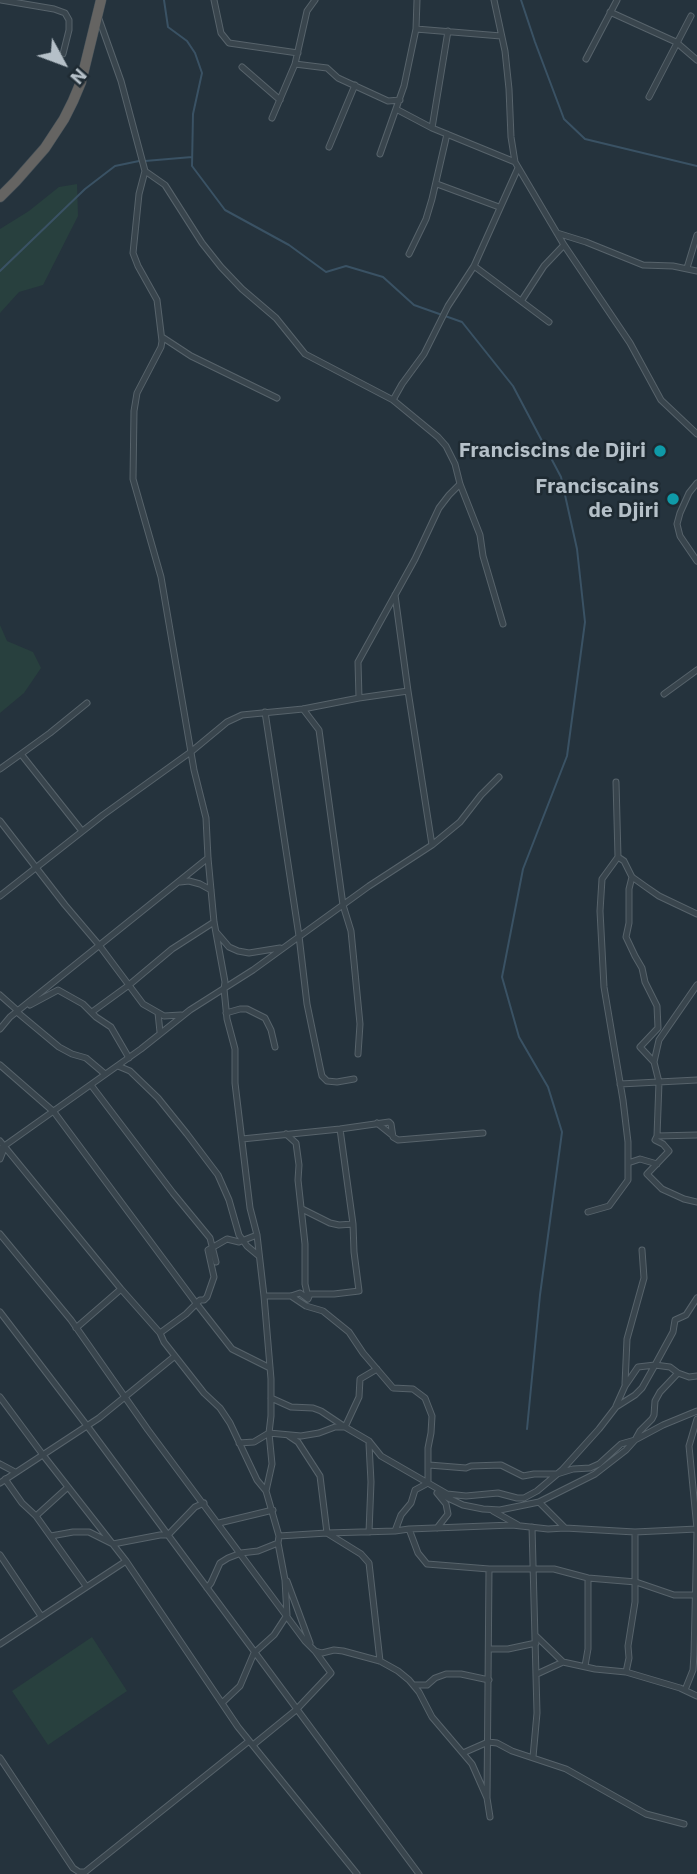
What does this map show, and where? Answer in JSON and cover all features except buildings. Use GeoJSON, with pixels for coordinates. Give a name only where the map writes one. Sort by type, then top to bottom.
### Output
{"type":"FeatureCollection","features":[{"type":"Feature","properties":{"kind":"highway"},"geometry":{"type":"LineString","coordinates":[[0,197],[30,166],[64,119],[81,82],[101,0]]}},
{"type":"Feature","properties":{"kind":"street"},"geometry":{"type":"LineString","coordinates":[[1,0],[65,13],[69,20],[69,30],[63,54]]}},
{"type":"Feature","properties":{"kind":"street"},"geometry":{"type":"LineString","coordinates":[[214,0],[222,33],[229,43],[298,53]]}},
{"type":"Feature","properties":{"kind":"street"},"geometry":{"type":"LineString","coordinates":[[272,118],[295,64],[307,11],[315,0]]}},
{"type":"Feature","properties":{"kind":"street"},"geometry":{"type":"LineString","coordinates":[[380,154],[400,100],[416,29],[416,0]]}},
{"type":"Feature","properties":{"kind":"street"},"geometry":{"type":"LineString","coordinates":[[494,0],[508,78],[511,137],[517,165],[662,400],[697,434]]}},
{"type":"Feature","properties":{"kind":"street"},"geometry":{"type":"LineString","coordinates":[[586,59],[617,0]]}},
{"type":"Feature","properties":{"kind":"street"},"geometry":{"type":"LineString","coordinates":[[610,12],[676,42],[697,60]]}},
{"type":"Feature","properties":{"kind":"street"},"geometry":{"type":"LineString","coordinates":[[98,16],[121,80],[145,171],[139,194],[133,253],[157,300],[162,337],[161,347],[137,393],[134,411],[133,479],[161,577],[197,782],[206,818],[214,922],[225,982],[226,1013],[235,1049],[234,1074],[264,1296],[270,1368],[269,1433],[272,1464],[266,1491]]}},
{"type":"Feature","properties":{"kind":"street"},"geometry":{"type":"LineString","coordinates":[[649,97],[691,16]]}},
{"type":"Feature","properties":{"kind":"street"},"geometry":{"type":"LineString","coordinates":[[416,29],[502,36]]}},
{"type":"Feature","properties":{"kind":"street"},"geometry":{"type":"LineString","coordinates":[[432,128],[448,31]]}},
{"type":"Feature","properties":{"kind":"street"},"geometry":{"type":"LineString","coordinates":[[295,64],[327,68],[338,78],[388,101],[400,100]]}},
{"type":"Feature","properties":{"kind":"street"},"geometry":{"type":"LineString","coordinates":[[242,67],[279,100]]}},
{"type":"Feature","properties":{"kind":"street"},"geometry":{"type":"LineString","coordinates":[[329,147],[355,85]]}},
{"type":"Feature","properties":{"kind":"street"},"geometry":{"type":"LineString","coordinates":[[396,109],[432,128],[517,165]]}},
{"type":"Feature","properties":{"kind":"street"},"geometry":{"type":"LineString","coordinates":[[409,254],[426,219],[437,184],[447,134]]}},
{"type":"Feature","properties":{"kind":"street"},"geometry":{"type":"LineString","coordinates":[[393,400],[425,354],[448,306],[474,266],[517,165]]}},
{"type":"Feature","properties":{"kind":"street"},"geometry":{"type":"LineString","coordinates":[[145,171],[165,185],[207,250],[242,289],[276,318],[307,356],[393,400],[438,437],[455,464],[480,535],[483,556],[503,624]]}},
{"type":"Feature","properties":{"kind":"street"},"geometry":{"type":"LineString","coordinates":[[437,184],[499,207]]}},
{"type":"Feature","properties":{"kind":"street"},"geometry":{"type":"LineString","coordinates":[[557,233],[582,240],[643,265],[697,271]]}},
{"type":"Feature","properties":{"kind":"street"},"geometry":{"type":"LineString","coordinates":[[687,268],[697,235]]}},
{"type":"Feature","properties":{"kind":"street"},"geometry":{"type":"LineString","coordinates":[[522,300],[544,267],[565,245]]}},
{"type":"Feature","properties":{"kind":"street"},"geometry":{"type":"LineString","coordinates":[[474,266],[549,321]]}},
{"type":"Feature","properties":{"kind":"street"},"geometry":{"type":"LineString","coordinates":[[162,337],[191,356],[277,398]]}},
{"type":"Feature","properties":{"kind":"street"},"geometry":{"type":"LineString","coordinates":[[697,483],[689,493],[677,524],[680,536],[697,561]]}},
{"type":"Feature","properties":{"kind":"street"},"geometry":{"type":"LineString","coordinates":[[359,698],[358,662],[415,559],[439,508],[460,484]]}},
{"type":"Feature","properties":{"kind":"street"},"geometry":{"type":"LineString","coordinates":[[395,595],[432,845]]}},
{"type":"Feature","properties":{"kind":"street"},"geometry":{"type":"LineString","coordinates":[[664,694],[697,670]]}},
{"type":"Feature","properties":{"kind":"street"},"geometry":{"type":"LineString","coordinates":[[0,896],[227,722],[242,715],[303,709],[408,691]]}},
{"type":"Feature","properties":{"kind":"street"},"geometry":{"type":"LineString","coordinates":[[0,769],[87,703]]}},
{"type":"Feature","properties":{"kind":"street"},"geometry":{"type":"LineString","coordinates":[[303,709],[319,730],[343,905],[351,931],[360,1024],[358,1054]]}},
{"type":"Feature","properties":{"kind":"street"},"geometry":{"type":"LineString","coordinates":[[265,712],[307,1004],[322,1076],[327,1081],[337,1082],[354,1079]]}},
{"type":"Feature","properties":{"kind":"street"},"geometry":{"type":"LineString","coordinates":[[21,754],[82,831]]}},
{"type":"Feature","properties":{"kind":"street"},"geometry":{"type":"LineString","coordinates":[[0,1159],[2,1146],[118,1066],[184,1014],[253,970],[432,845],[460,822],[499,777]]}},
{"type":"Feature","properties":{"kind":"street"},"geometry":{"type":"LineString","coordinates":[[588,1213],[609,1206],[628,1180],[628,1142],[604,987],[600,911],[602,878],[618,858],[616,782]]}},
{"type":"Feature","properties":{"kind":"street"},"geometry":{"type":"LineString","coordinates":[[0,821],[144,1004],[164,1016],[184,1014]]}},
{"type":"Feature","properties":{"kind":"street"},"geometry":{"type":"LineString","coordinates":[[18,1012],[208,858]]}},
{"type":"Feature","properties":{"kind":"street"},"geometry":{"type":"LineString","coordinates":[[618,858],[624,861],[632,877],[659,896],[697,914]]}},
{"type":"Feature","properties":{"kind":"street"},"geometry":{"type":"LineString","coordinates":[[632,877],[626,937],[657,1006],[658,1028],[640,1047],[654,1062]]}},
{"type":"Feature","properties":{"kind":"street"},"geometry":{"type":"LineString","coordinates":[[177,883],[189,881],[211,890]]}},
{"type":"Feature","properties":{"kind":"street"},"geometry":{"type":"LineString","coordinates":[[92,1012],[172,949],[214,922]]}},
{"type":"Feature","properties":{"kind":"street"},"geometry":{"type":"LineString","coordinates":[[216,932],[229,947],[238,951],[249,953],[283,948]]}},
{"type":"Feature","properties":{"kind":"street"},"geometry":{"type":"LineString","coordinates":[[697,985],[659,1041],[654,1062],[659,1082],[655,1140],[669,1151],[647,1174],[663,1189],[697,1202]]}},
{"type":"Feature","properties":{"kind":"street"},"geometry":{"type":"LineString","coordinates":[[0,1029],[10,1017],[58,990],[83,1004],[115,1032],[129,1058]]}},
{"type":"Feature","properties":{"kind":"street"},"geometry":{"type":"LineString","coordinates":[[0,995],[58,1047],[86,1058],[105,1074]]}},
{"type":"Feature","properties":{"kind":"street"},"geometry":{"type":"LineString","coordinates":[[226,1013],[247,1009],[265,1018],[275,1047]]}},
{"type":"Feature","properties":{"kind":"street"},"geometry":{"type":"LineString","coordinates":[[158,1013],[160,1032]]}},
{"type":"Feature","properties":{"kind":"street"},"geometry":{"type":"LineString","coordinates":[[0,1065],[54,1112],[232,1349],[270,1368]]}},
{"type":"Feature","properties":{"kind":"street"},"geometry":{"type":"LineString","coordinates":[[118,1066],[130,1071],[158,1098],[187,1133],[218,1175],[242,1240],[259,1256]]}},
{"type":"Feature","properties":{"kind":"street"},"geometry":{"type":"LineString","coordinates":[[621,1084],[697,1080]]}},
{"type":"Feature","properties":{"kind":"street"},"geometry":{"type":"LineString","coordinates":[[91,1085],[210,1238],[216,1262]]}},
{"type":"Feature","properties":{"kind":"street"},"geometry":{"type":"LineString","coordinates":[[242,1139],[389,1122],[392,1135],[398,1140],[483,1133]]}},
{"type":"Feature","properties":{"kind":"street"},"geometry":{"type":"LineString","coordinates":[[308,1298],[310,1294],[359,1291],[340,1129]]}},
{"type":"Feature","properties":{"kind":"street"},"geometry":{"type":"LineString","coordinates":[[286,1134],[296,1143],[299,1165],[308,1298]]}},
{"type":"Feature","properties":{"kind":"street"},"geometry":{"type":"LineString","coordinates":[[657,1136],[697,1135]]}},
{"type":"Feature","properties":{"kind":"street"},"geometry":{"type":"LineString","coordinates":[[2,1146],[160,1333],[204,1393],[220,1408],[257,1480],[266,1491],[279,1540],[287,1615],[274,1635],[254,1653],[240,1686],[222,1703]]}},
{"type":"Feature","properties":{"kind":"street"},"geometry":{"type":"LineString","coordinates":[[628,1163],[640,1160],[657,1164]]}},
{"type":"Feature","properties":{"kind":"street"},"geometry":{"type":"LineString","coordinates":[[302,1209],[330,1223],[353,1224]]}},
{"type":"Feature","properties":{"kind":"street"},"geometry":{"type":"LineString","coordinates":[[0,1234],[76,1328],[304,1641],[331,1673],[296,1710],[85,1872],[73,1868],[0,1758]]}},
{"type":"Feature","properties":{"kind":"street"},"geometry":{"type":"LineString","coordinates":[[160,1333],[207,1297],[214,1277],[208,1251],[227,1240],[239,1241],[257,1235]]}},
{"type":"Feature","properties":{"kind":"street"},"geometry":{"type":"LineString","coordinates":[[625,1386],[627,1339],[644,1278],[642,1250]]}},
{"type":"Feature","properties":{"kind":"street"},"geometry":{"type":"LineString","coordinates":[[76,1328],[121,1289]]}},
{"type":"Feature","properties":{"kind":"street"},"geometry":{"type":"LineString","coordinates":[[264,1296],[291,1296],[300,1293],[308,1298]]}},
{"type":"Feature","properties":{"kind":"street"},"geometry":{"type":"LineString","coordinates":[[291,1296],[306,1306],[323,1311],[349,1332],[393,1388],[413,1389],[425,1398],[432,1416],[428,1448],[431,1485],[446,1504],[447,1514],[437,1528]]}},
{"type":"Feature","properties":{"kind":"street"},"geometry":{"type":"LineString","coordinates":[[616,1407],[642,1388],[673,1332],[675,1320],[686,1315],[697,1298]]}},
{"type":"Feature","properties":{"kind":"street"},"geometry":{"type":"LineString","coordinates":[[0,1312],[87,1425],[419,1874]]}},
{"type":"Feature","properties":{"kind":"street"},"geometry":{"type":"LineString","coordinates":[[86,1586],[36,1516],[3,1481],[125,1398],[175,1356]]}},
{"type":"Feature","properties":{"kind":"street"},"geometry":{"type":"LineString","coordinates":[[271,1398],[292,1407],[321,1411],[369,1441],[381,1456],[447,1494],[457,1496],[498,1493],[517,1498],[531,1494],[557,1474],[599,1429],[616,1407],[625,1386],[638,1367],[670,1367],[689,1377],[697,1376]]}},
{"type":"Feature","properties":{"kind":"street"},"geometry":{"type":"LineString","coordinates":[[345,1427],[359,1397],[360,1379],[377,1368]]}},
{"type":"Feature","properties":{"kind":"street"},"geometry":{"type":"LineString","coordinates":[[431,1485],[448,1499],[491,1510],[539,1502],[596,1474],[626,1450],[652,1419],[655,1401],[660,1392],[678,1373]]}},
{"type":"Feature","properties":{"kind":"street"},"geometry":{"type":"LineString","coordinates":[[0,1397],[113,1544],[251,1743],[357,1874]]}},
{"type":"Feature","properties":{"kind":"street"},"geometry":{"type":"LineString","coordinates":[[429,1465],[467,1468],[501,1465],[523,1476],[590,1468],[599,1464],[621,1444],[697,1411]]}},
{"type":"Feature","properties":{"kind":"street"},"geometry":{"type":"LineString","coordinates":[[685,1690],[693,1670],[696,1617],[697,1529],[689,1446],[697,1419]]}},
{"type":"Feature","properties":{"kind":"street"},"geometry":{"type":"LineString","coordinates":[[239,1443],[254,1442],[269,1433],[303,1436],[345,1427]]}},
{"type":"Feature","properties":{"kind":"street"},"geometry":{"type":"LineString","coordinates":[[288,1435],[298,1442],[320,1476],[327,1532],[361,1554],[369,1563],[380,1661]]}},
{"type":"Feature","properties":{"kind":"street"},"geometry":{"type":"LineString","coordinates":[[369,1441],[369,1532]]}},
{"type":"Feature","properties":{"kind":"street"},"geometry":{"type":"LineString","coordinates":[[0,1464],[15,1472]]}},
{"type":"Feature","properties":{"kind":"street"},"geometry":{"type":"LineString","coordinates":[[395,1531],[401,1515],[411,1503],[415,1490],[431,1485]]}},
{"type":"Feature","properties":{"kind":"street"},"geometry":{"type":"LineString","coordinates":[[36,1516],[68,1487]]}},
{"type":"Feature","properties":{"kind":"street"},"geometry":{"type":"LineString","coordinates":[[531,1494],[565,1528]]}},
{"type":"Feature","properties":{"kind":"street"},"geometry":{"type":"LineString","coordinates":[[51,1536],[89,1532],[113,1544],[169,1535],[195,1507],[204,1503]]}},
{"type":"Feature","properties":{"kind":"street"},"geometry":{"type":"LineString","coordinates":[[219,1523],[273,1510]]}},
{"type":"Feature","properties":{"kind":"street"},"geometry":{"type":"LineString","coordinates":[[491,1510],[521,1526]]}},
{"type":"Feature","properties":{"kind":"street"},"geometry":{"type":"LineString","coordinates":[[207,1588],[220,1563],[241,1553],[258,1551],[279,1540],[327,1532],[521,1526],[635,1532],[697,1529]]}},
{"type":"Feature","properties":{"kind":"street"},"geometry":{"type":"LineString","coordinates":[[532,1527],[537,1674],[533,1757]]}},
{"type":"Feature","properties":{"kind":"street"},"geometry":{"type":"LineString","coordinates":[[409,1529],[418,1553],[426,1564],[489,1569],[554,1569],[588,1578],[636,1582],[674,1595],[695,1595]]}},
{"type":"Feature","properties":{"kind":"street"},"geometry":{"type":"LineString","coordinates":[[626,1672],[636,1582],[635,1532]]}},
{"type":"Feature","properties":{"kind":"street"},"geometry":{"type":"LineString","coordinates":[[0,1555],[41,1616]]}},
{"type":"Feature","properties":{"kind":"street"},"geometry":{"type":"LineString","coordinates":[[0,1644],[125,1561]]}},
{"type":"Feature","properties":{"kind":"street"},"geometry":{"type":"LineString","coordinates":[[489,1569],[487,1798],[490,1817]]}},
{"type":"Feature","properties":{"kind":"street"},"geometry":{"type":"LineString","coordinates":[[284,1572],[313,1649],[322,1653],[343,1651],[380,1661],[398,1671],[414,1685],[432,1717],[472,1764],[487,1798]]}},
{"type":"Feature","properties":{"kind":"street"},"geometry":{"type":"LineString","coordinates":[[585,1666],[588,1649],[588,1578]]}},
{"type":"Feature","properties":{"kind":"street"},"geometry":{"type":"LineString","coordinates":[[489,1649],[508,1648],[536,1640]]}},
{"type":"Feature","properties":{"kind":"street"},"geometry":{"type":"LineString","coordinates":[[536,1640],[562,1662],[626,1672],[697,1696]]}},
{"type":"Feature","properties":{"kind":"street"},"geometry":{"type":"LineString","coordinates":[[537,1674],[562,1662]]}},
{"type":"Feature","properties":{"kind":"street"},"geometry":{"type":"LineString","coordinates":[[414,1685],[427,1685],[446,1674],[489,1680]]}},
{"type":"Feature","properties":{"kind":"street"},"geometry":{"type":"LineString","coordinates":[[463,1753],[488,1742],[498,1742],[512,1751],[566,1769],[646,1814],[684,1824]]}},
{"type":"Feature","properties":{"kind":"green space"},"geometry":{"type":"Polygon","coordinates":[[[77,184],[78,216],[43,285],[19,292],[0,313],[0,229],[29,211],[59,187],[77,184]]]}},
{"type":"Feature","properties":{"kind":"green space"},"geometry":{"type":"Polygon","coordinates":[[[0,625],[7,641],[33,652],[41,668],[24,693],[0,713],[0,625]]]}},
{"type":"Feature","properties":{"kind":"green space"},"geometry":{"type":"Polygon","coordinates":[[[92,1637],[127,1691],[48,1745],[12,1691],[92,1637]]]}},
{"type":"Feature","properties":{"kind":"waterway"},"geometry":{"type":"LineString","coordinates":[[164,0],[168,27],[187,41],[195,53],[202,73],[193,114],[192,166],[225,210],[289,245],[326,272],[346,266],[383,277],[414,305],[462,322],[513,386],[561,477],[577,549],[585,622],[567,756],[523,869],[502,977],[519,1037],[548,1087],[562,1132],[540,1295],[527,1429]]}},
{"type":"Feature","properties":{"kind":"waterway"},"geometry":{"type":"LineString","coordinates":[[521,0],[564,119],[585,139],[697,166]]}},
{"type":"Feature","properties":{"kind":"waterway"},"geometry":{"type":"LineString","coordinates":[[145,161],[192,157]]}},
{"type":"Feature","properties":{"kind":"waterway"},"geometry":{"type":"LineString","coordinates":[[0,271],[85,189],[115,166],[139,161]]}},
{"type":"Feature","properties":{"kind":"place","name":"Franciscins de Djiri"},"geometry":{"type":"Point","coordinates":[660,451]}},
{"type":"Feature","properties":{"kind":"place","name":"Franciscains de Djiri"},"geometry":{"type":"Point","coordinates":[673,499]}}]}
